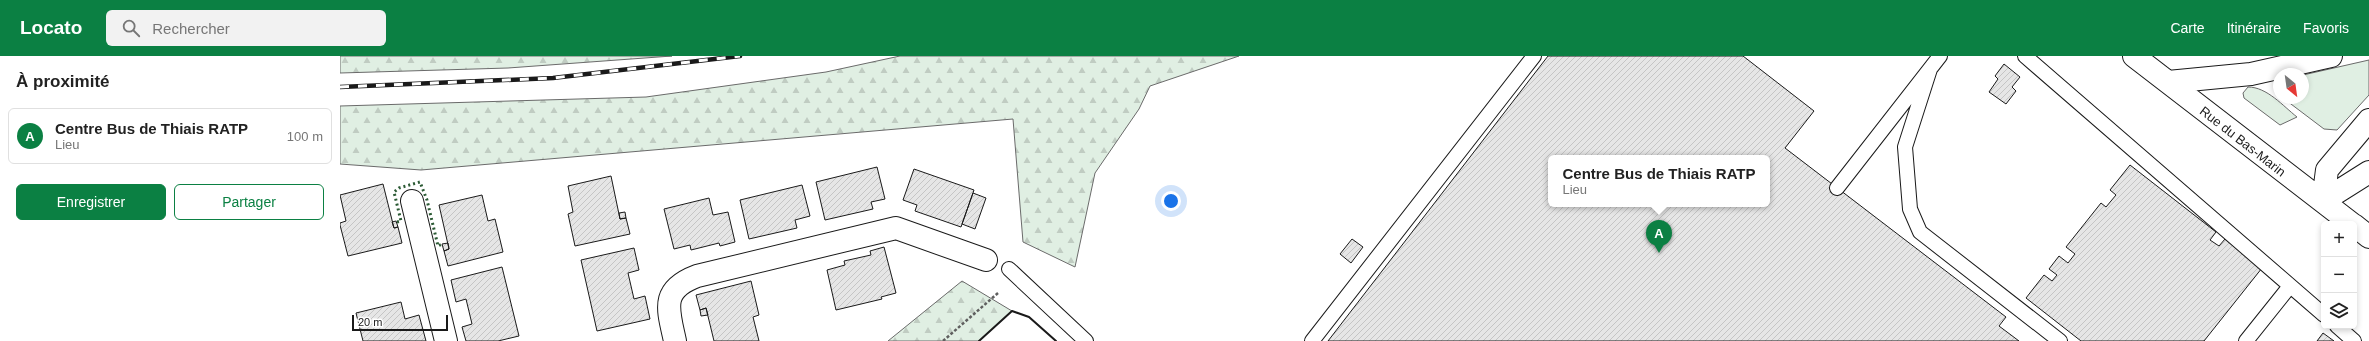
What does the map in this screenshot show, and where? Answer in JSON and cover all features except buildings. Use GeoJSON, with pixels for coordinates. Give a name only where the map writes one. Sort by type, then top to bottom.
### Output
{"type":"FeatureCollection","features":[{"type":"Feature","properties":{"kind":"main road","name":"Rue du Bas-Marin"},"geometry":{"type":"LineString","coordinates":[[2134,56],[2348,221]]}},
{"type":"Feature","properties":{"kind":"main road"},"geometry":{"type":"LineString","coordinates":[[2168,82],[2251,74],[2331,56]]}},
{"type":"Feature","properties":{"kind":"main road"},"geometry":{"type":"LineString","coordinates":[[2323,201],[2327,170],[2369,120]]}},
{"type":"Feature","properties":{"kind":"main road"},"geometry":{"type":"LineString","coordinates":[[2323,201],[2369,172]]}},
{"type":"Feature","properties":{"kind":"main road"},"geometry":{"type":"LineString","coordinates":[[412,201],[446,341]]}},
{"type":"Feature","properties":{"kind":"main road"},"geometry":{"type":"LineString","coordinates":[[675,341],[668,302],[676,287],[697,276],[896,228],[986,260]]}},
{"type":"Feature","properties":{"kind":"main road","name":"Rue du Bas-Marin"},"geometry":{"type":"LineString","coordinates":[[2357,228],[2369,237]]}},
{"type":"Feature","properties":{"kind":"lane"},"geometry":{"type":"LineString","coordinates":[[1312,341],[1534,56]]}},
{"type":"Feature","properties":{"kind":"lane"},"geometry":{"type":"LineString","coordinates":[[1838,188],[1940,56]]}},
{"type":"Feature","properties":{"kind":"lane"},"geometry":{"type":"LineString","coordinates":[[2025,56],[2321,312]]}},
{"type":"Feature","properties":{"kind":"lane"},"geometry":{"type":"LineString","coordinates":[[1930,69],[1905,147],[1910,209],[1920,232],[2060,341]]}},
{"type":"Feature","properties":{"kind":"lane"},"geometry":{"type":"LineString","coordinates":[[1012,271],[1086,341]]}},
{"type":"Feature","properties":{"kind":"lane"},"geometry":{"type":"LineString","coordinates":[[2246,341],[2290,286]]}},
{"type":"Feature","properties":{"kind":"lane"},"geometry":{"type":"LineString","coordinates":[[2340,329],[2354,341]]}},
{"type":"Feature","properties":{"kind":"path"},"geometry":{"type":"LineString","coordinates":[[943,341],[994,297],[1012,271]]}},
{"type":"Feature","properties":{"kind":"green space"},"geometry":{"type":"Polygon","coordinates":[[[340,56],[672,56],[508,68],[340,73],[340,56]]]}},
{"type":"Feature","properties":{"kind":"green space"},"geometry":{"type":"Polygon","coordinates":[[[900,56],[1239,56],[1150,86],[1139,109],[1095,173],[1075,267],[1023,242],[1013,119],[421,170],[340,164],[340,106],[646,97],[826,72],[900,56]]]}},
{"type":"Feature","properties":{"kind":"green space"},"geometry":{"type":"Polygon","coordinates":[[[2369,60],[2369,95],[2337,130],[2324,129],[2291,104],[2309,104],[2309,74],[2369,60]]]}},
{"type":"Feature","properties":{"kind":"green space"},"geometry":{"type":"Polygon","coordinates":[[[2248,87],[2262,90],[2273,98],[2273,104],[2281,104],[2297,117],[2280,125],[2244,98],[2243,93],[2248,87]]]}},
{"type":"Feature","properties":{"kind":"green space"},"geometry":{"type":"Polygon","coordinates":[[[962,281],[1012,311],[979,341],[888,341],[962,281]]]}},
{"type":"Feature","properties":{"kind":"railway"},"geometry":{"type":"LineString","coordinates":[[340,87],[553,78],[740,56]]}},
{"type":"Feature","properties":{"kind":"hedge"},"geometry":{"type":"LineString","coordinates":[[397,222],[401,221],[394,192],[399,188],[420,182],[427,200],[438,246],[442,244]]}},
{"type":"Feature","properties":{"kind":"wall"},"geometry":{"type":"LineString","coordinates":[[979,341],[1012,311],[1029,317],[1056,341]]}},
{"type":"Feature","properties":{"kind":"place","name":"Centre Bus de Thiais RATP"},"geometry":{"type":"Point","coordinates":[1659,253]}}]}
